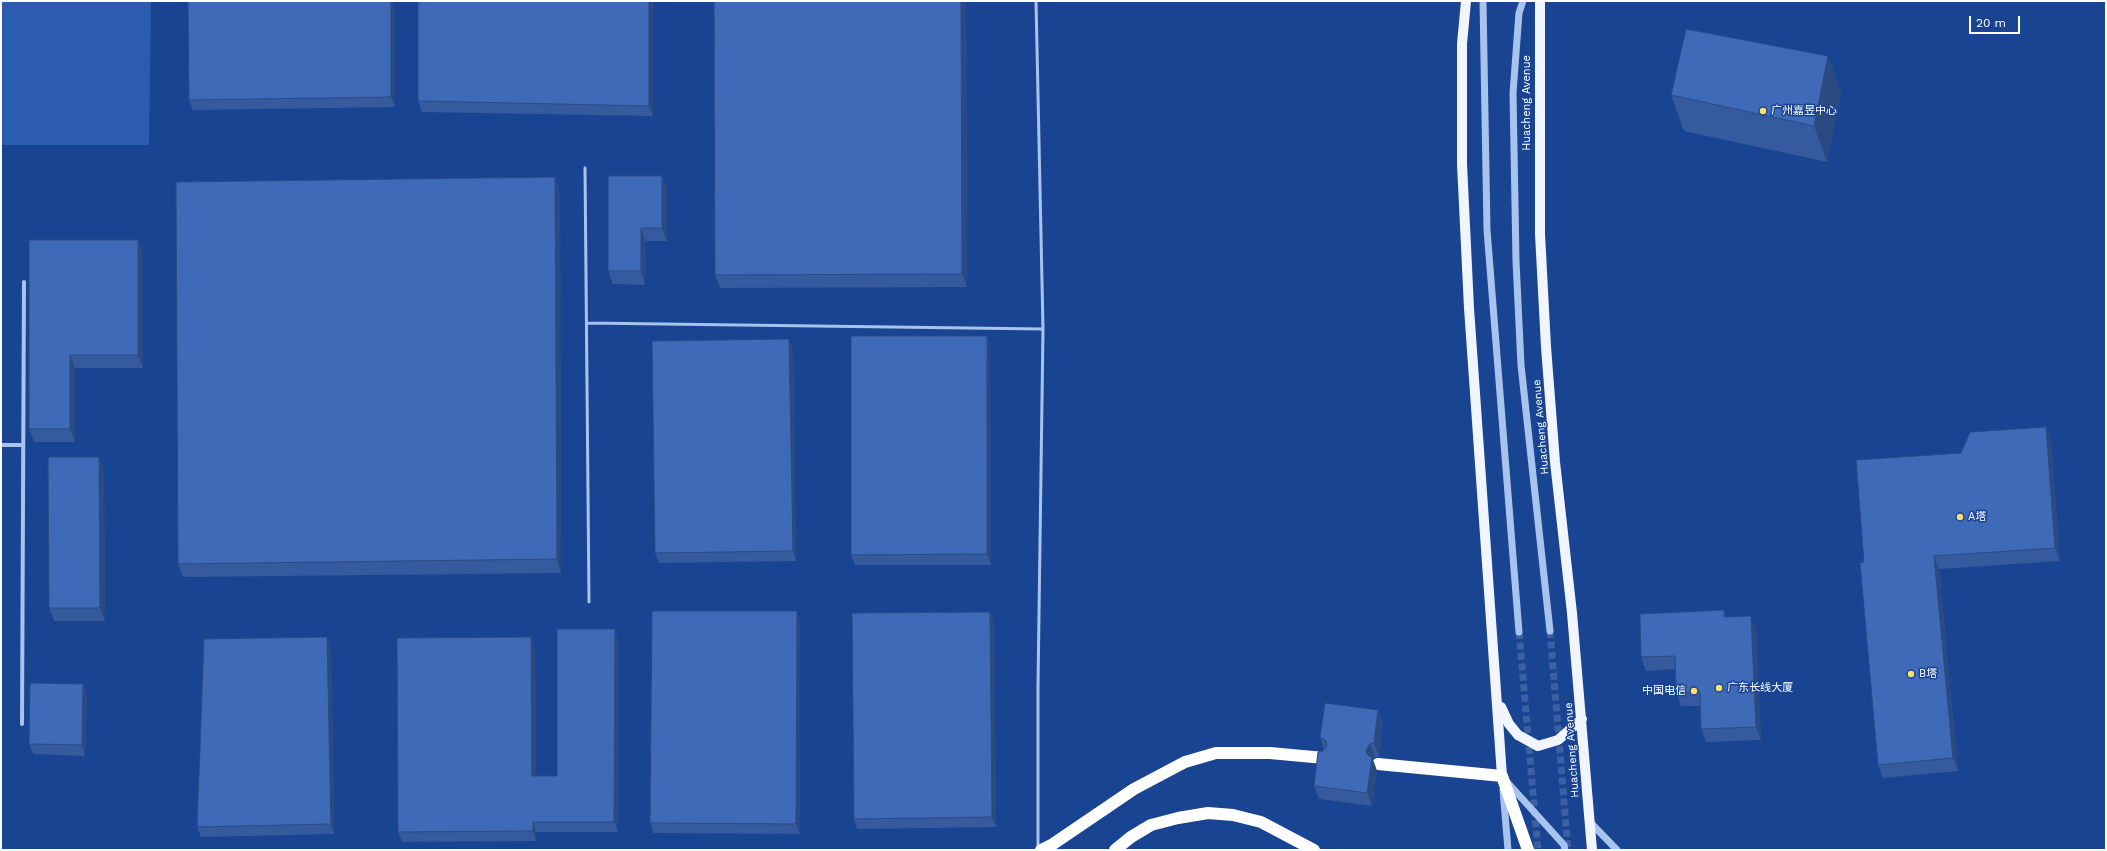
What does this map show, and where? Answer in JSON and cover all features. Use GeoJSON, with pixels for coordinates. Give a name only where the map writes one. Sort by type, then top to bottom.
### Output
{"type":"FeatureCollection","features":[{"type":"Feature","properties":{"kind":"highway"},"geometry":{"type":"LineString","coordinates":[[1041,850],[1053,844],[1134,789],[1185,762],[1216,753],[1270,753],[1324,758]]}},
{"type":"Feature","properties":{"kind":"highway"},"geometry":{"type":"LineString","coordinates":[[1378,764],[1502,776],[1528,850]]}},
{"type":"Feature","properties":{"kind":"highway"},"geometry":{"type":"LineString","coordinates":[[1115,850],[1131,837],[1151,825],[1178,818],[1208,813],[1233,815],[1261,822],[1314,850]]}},
{"type":"Feature","properties":{"kind":"main road"},"geometry":{"type":"LineString","coordinates":[[1466,1],[1462,44],[1462,164],[1469,308],[1485,542],[1498,701],[1502,776]]}},
{"type":"Feature","properties":{"kind":"main road","name":"Huacheng Avenue"},"geometry":{"type":"LineString","coordinates":[[1540,1],[1540,234],[1545,332],[1555,462],[1582,719],[1592,850]]}},
{"type":"Feature","properties":{"kind":"main road"},"geometry":{"type":"LineString","coordinates":[[1498,701],[1508,724],[1518,735],[1538,746],[1558,740],[1582,719]]}},
{"type":"Feature","properties":{"kind":"street"},"geometry":{"type":"LineString","coordinates":[[1482,1],[1487,230],[1496,350],[1513,534],[1519,632]]}},
{"type":"Feature","properties":{"kind":"street","name":"Huacheng Avenue"},"geometry":{"type":"LineString","coordinates":[[1523,1],[1519,13],[1513,93],[1516,261],[1521,365],[1550,631]]}},
{"type":"Feature","properties":{"kind":"street"},"geometry":{"type":"LineString","coordinates":[[22,724],[24,282]]}},
{"type":"Feature","properties":{"kind":"street"},"geometry":{"type":"LineString","coordinates":[[1,445],[23,445]]}},
{"type":"Feature","properties":{"kind":"street"},"geometry":{"type":"LineString","coordinates":[[1502,776],[1508,850]]}},
{"type":"Feature","properties":{"kind":"street"},"geometry":{"type":"LineString","coordinates":[[1502,776],[1564,846],[1565,850]]}},
{"type":"Feature","properties":{"kind":"street"},"geometry":{"type":"LineString","coordinates":[[1589,821],[1617,850]]}},
{"type":"Feature","properties":{"kind":"lane"},"geometry":{"type":"LineString","coordinates":[[1036,1],[1043,329],[1038,850]]}},
{"type":"Feature","properties":{"kind":"lane"},"geometry":{"type":"LineString","coordinates":[[585,168],[590,602]]}},
{"type":"Feature","properties":{"kind":"lane"},"geometry":{"type":"LineString","coordinates":[[587,323],[1043,329]]}},
{"type":"Feature","properties":{"kind":"shaded area"},"geometry":{"type":"Polygon","coordinates":[[[1,1],[151,1],[149,145],[1,145],[1,1]]]}},
{"type":"Feature","properties":{"kind":"building"},"geometry":{"type":"Polygon","coordinates":[[[188,1],[391,1],[391,97],[189,100],[188,1]]]}},
{"type":"Feature","properties":{"kind":"building"},"geometry":{"type":"Polygon","coordinates":[[[418,1],[649,1],[649,106],[418,101],[418,1]]]}},
{"type":"Feature","properties":{"kind":"building"},"geometry":{"type":"Polygon","coordinates":[[[714,1],[961,1],[962,274],[715,275],[714,1]]]}},
{"type":"Feature","properties":{"kind":"building"},"geometry":{"type":"Polygon","coordinates":[[[1686,29],[1828,56],[1814,126],[1671,95],[1686,29]]]}},
{"type":"Feature","properties":{"kind":"building"},"geometry":{"type":"Polygon","coordinates":[[[608,176],[662,176],[662,228],[641,228],[641,271],[608,271],[608,176]]]}},
{"type":"Feature","properties":{"kind":"building"},"geometry":{"type":"Polygon","coordinates":[[[555,177],[557,559],[178,564],[176,182],[555,177]]]}},
{"type":"Feature","properties":{"kind":"building"},"geometry":{"type":"Polygon","coordinates":[[[29,240],[138,240],[138,355],[70,355],[70,429],[29,429],[29,240]]]}},
{"type":"Feature","properties":{"kind":"building"},"geometry":{"type":"Polygon","coordinates":[[[851,336],[987,336],[987,554],[851,555],[851,336]]]}},
{"type":"Feature","properties":{"kind":"building"},"geometry":{"type":"Polygon","coordinates":[[[789,339],[793,551],[655,553],[652,341],[789,339]]]}},
{"type":"Feature","properties":{"kind":"building"},"geometry":{"type":"Polygon","coordinates":[[[2046,427],[2055,548],[1934,556],[1953,758],[1878,765],[1860,563],[1864,562],[1856,460],[1961,453],[1970,432],[2046,427]]]}},
{"type":"Feature","properties":{"kind":"building"},"geometry":{"type":"Polygon","coordinates":[[[48,457],[99,457],[100,608],[49,608],[48,457]]]}},
{"type":"Feature","properties":{"kind":"building","name":"广东长线大厦"},"geometry":{"type":"Polygon","coordinates":[[[1724,610],[1724,617],[1751,616],[1756,727],[1701,729],[1700,692],[1676,693],[1675,656],[1641,657],[1640,614],[1724,610]]]}},
{"type":"Feature","properties":{"kind":"building"},"geometry":{"type":"Polygon","coordinates":[[[652,611],[797,611],[796,824],[650,823],[652,611]]]}},
{"type":"Feature","properties":{"kind":"building"},"geometry":{"type":"Polygon","coordinates":[[[990,612],[992,817],[854,819],[852,613],[990,612]]]}},
{"type":"Feature","properties":{"kind":"building"},"geometry":{"type":"Polygon","coordinates":[[[557,629],[615,629],[614,822],[533,822],[533,831],[398,832],[397,638],[531,637],[532,776],[557,776],[557,629]]]}},
{"type":"Feature","properties":{"kind":"building"},"geometry":{"type":"Polygon","coordinates":[[[327,637],[331,824],[197,827],[204,639],[327,637]]]}},
{"type":"Feature","properties":{"kind":"building"},"geometry":{"type":"Polygon","coordinates":[[[30,683],[83,684],[82,745],[29,744],[30,683]]]}},
{"type":"Feature","properties":{"kind":"building"},"geometry":{"type":"Polygon","coordinates":[[[1325,703],[1378,710],[1374,743],[1370,744],[1366,750],[1367,754],[1372,758],[1367,793],[1314,786],[1318,752],[1323,751],[1327,746],[1326,741],[1320,737],[1325,703]]]}},
{"type":"Feature","properties":{"kind":"tunnel"},"geometry":{"type":"LineString","coordinates":[[1550,631],[1568,850]]}},
{"type":"Feature","properties":{"kind":"tunnel"},"geometry":{"type":"LineString","coordinates":[[1519,632],[1538,850]]}},
{"type":"Feature","properties":{"kind":"place","name":"广州嘉昱中心"},"geometry":{"type":"Point","coordinates":[1763,111]}},
{"type":"Feature","properties":{"kind":"place","name":"A塔"},"geometry":{"type":"Point","coordinates":[1960,517]}},
{"type":"Feature","properties":{"kind":"place","name":"B塔"},"geometry":{"type":"Point","coordinates":[1911,674]}},
{"type":"Feature","properties":{"kind":"place","name":"广东长线大厦"},"geometry":{"type":"Point","coordinates":[1719,688]}},
{"type":"Feature","properties":{"kind":"place","name":"中国电信"},"geometry":{"type":"Point","coordinates":[1694,691]}}]}
